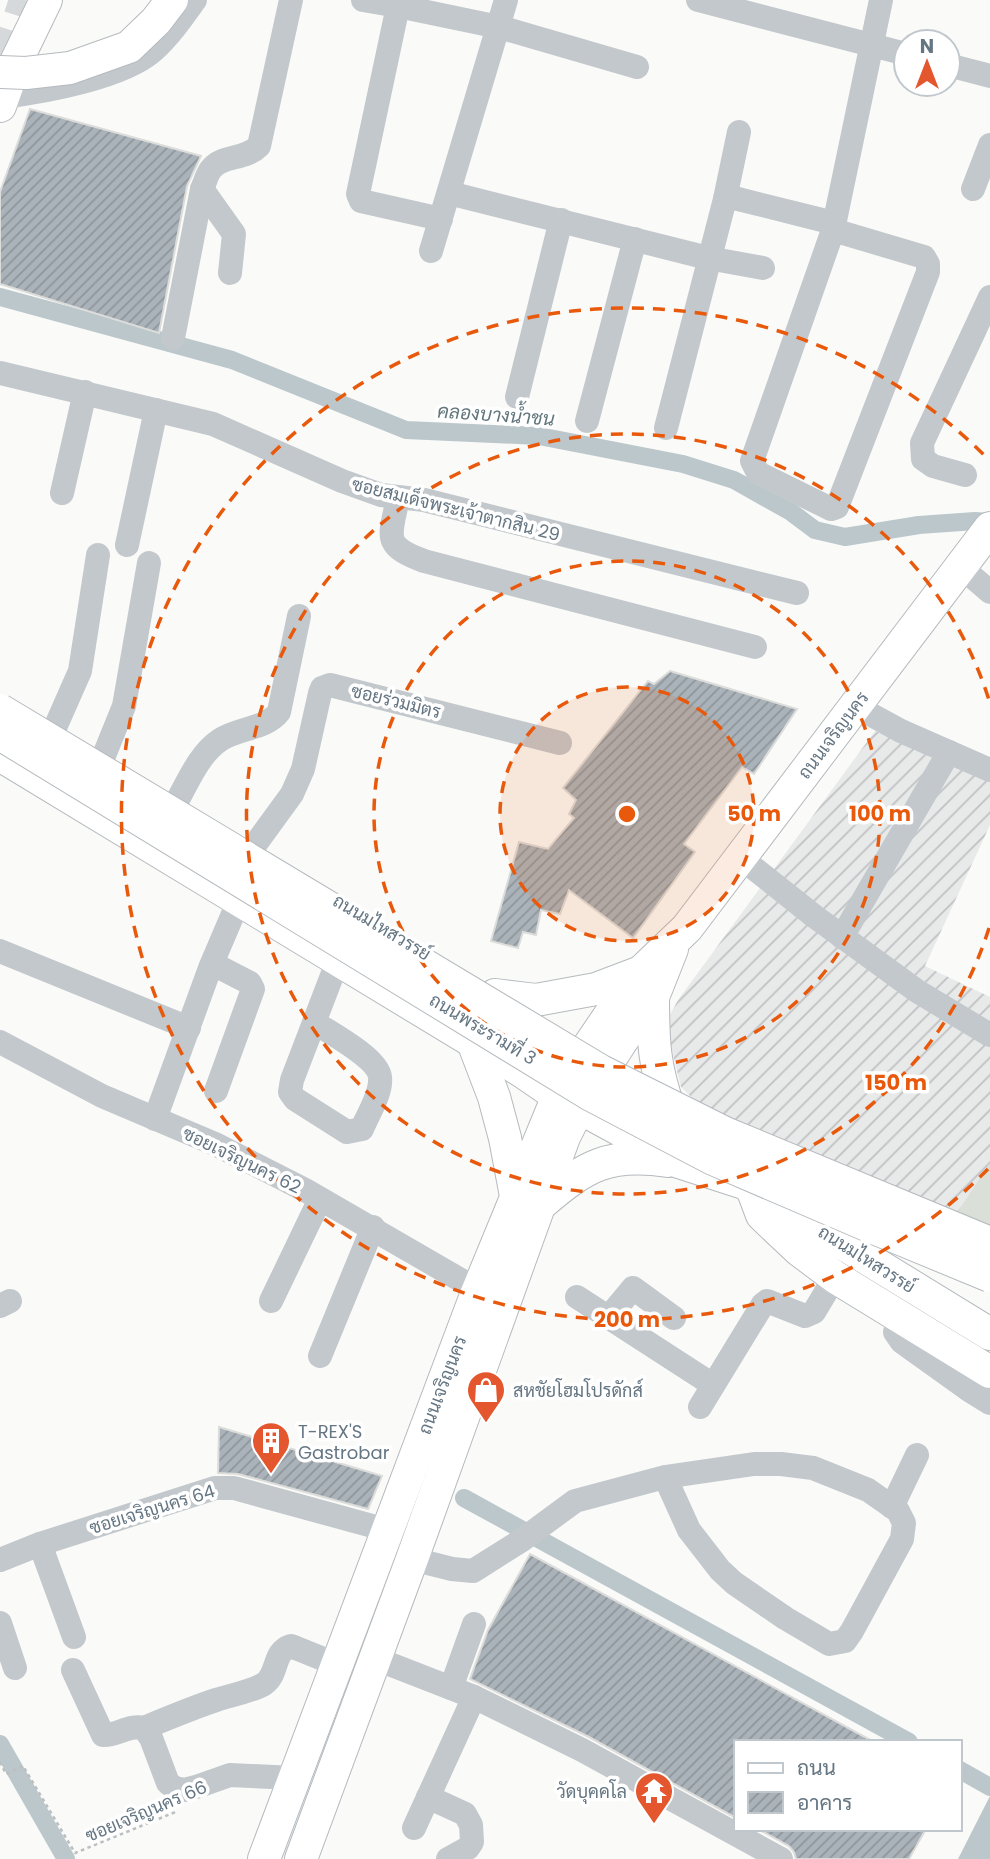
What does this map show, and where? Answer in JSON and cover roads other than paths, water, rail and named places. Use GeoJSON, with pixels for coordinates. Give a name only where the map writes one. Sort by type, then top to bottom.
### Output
{"type":"FeatureCollection","features":[{"type":"Feature","properties":{"kind":"main road"},"geometry":{"type":"LineString","coordinates":[[1,91],[46,0]]}},
{"type":"Feature","properties":{"kind":"main road"},"geometry":{"type":"LineString","coordinates":[[0,57],[20,57],[64,49],[117,29],[152,0]]}},
{"type":"Feature","properties":{"kind":"main road"},"geometry":{"type":"LineString","coordinates":[[1,91],[26,72],[70,68],[129,47],[156,21],[172,0]]}},
{"type":"Feature","properties":{"kind":"main road","name":"ถนนเจริญนคร"},"geometry":{"type":"LineString","coordinates":[[301,1859],[412,1559],[528,1200],[569,1101],[675,941],[741,858],[990,528]]}},
{"type":"Feature","properties":{"kind":"main road","name":"ถนนมไหสวรรย์"},"geometry":{"type":"LineString","coordinates":[[0,698],[596,1057],[669,1109],[706,1141],[748,1185]]}},
{"type":"Feature","properties":{"kind":"main road","name":"ถนนพระรามที่ 3"},"geometry":{"type":"LineString","coordinates":[[0,710],[601,1071],[725,1133],[990,1243]]}},
{"type":"Feature","properties":{"kind":"main road","name":"ถนนพระรามที่ 3"},"geometry":{"type":"LineString","coordinates":[[0,734],[591,1095],[713,1158],[990,1276]]}},
{"type":"Feature","properties":{"kind":"main road","name":"ถนนมไหสวรรย์"},"geometry":{"type":"LineString","coordinates":[[0,755],[569,1101],[680,1162],[748,1185],[990,1334]]}},
{"type":"Feature","properties":{"kind":"main road"},"geometry":{"type":"LineString","coordinates":[[495,995],[536,1000],[596,989],[647,985],[657,1074],[669,1109]]}},
{"type":"Feature","properties":{"kind":"main road"},"geometry":{"type":"LineString","coordinates":[[473,1042],[528,1200],[595,1164],[646,1157],[680,1162]]}},
{"type":"Feature","properties":{"kind":"main road"},"geometry":{"type":"LineString","coordinates":[[706,1141],[857,1203],[895,1223],[990,1289]]}},
{"type":"Feature","properties":{"kind":"main road"},"geometry":{"type":"LineString","coordinates":[[748,1185],[762,1215],[799,1250],[835,1277],[990,1372]]}},
{"type":"Feature","properties":{"kind":"main road","name":"ถนนเจริญนคร"},"geometry":{"type":"LineString","coordinates":[[264,1859],[478,1290],[528,1200]]}},
{"type":"Feature","properties":{"kind":"street"},"geometry":{"type":"LineString","coordinates":[[1,91],[30,93],[75,83],[126,67],[152,51],[195,0]]}},
{"type":"Feature","properties":{"kind":"street"},"geometry":{"type":"LineString","coordinates":[[173,338],[202,189],[211,168],[220,162],[251,154],[259,146],[291,0]]}},
{"type":"Feature","properties":{"kind":"street"},"geometry":{"type":"LineString","coordinates":[[363,0],[499,27],[637,67]]}},
{"type":"Feature","properties":{"kind":"street"},"geometry":{"type":"LineString","coordinates":[[431,251],[506,0]]}},
{"type":"Feature","properties":{"kind":"street"},"geometry":{"type":"LineString","coordinates":[[698,0],[729,3],[892,50]]}},
{"type":"Feature","properties":{"kind":"street"},"geometry":{"type":"LineString","coordinates":[[725,199],[730,197],[834,227],[924,257],[928,264],[928,272],[837,507],[831,509],[758,473],[752,461],[834,227],[881,0]]}},
{"type":"Feature","properties":{"kind":"street"},"geometry":{"type":"LineString","coordinates":[[398,6],[358,194],[361,201],[441,219]]}},
{"type":"Feature","properties":{"kind":"street"},"geometry":{"type":"LineString","coordinates":[[962,69],[990,76]]}},
{"type":"Feature","properties":{"kind":"street"},"geometry":{"type":"LineString","coordinates":[[666,428],[725,199],[739,132]]}},
{"type":"Feature","properties":{"kind":"street"},"geometry":{"type":"LineString","coordinates":[[973,189],[990,145]]}},
{"type":"Feature","properties":{"kind":"street"},"geometry":{"type":"LineString","coordinates":[[202,189],[234,234],[230,273]]}},
{"type":"Feature","properties":{"kind":"street"},"geometry":{"type":"LineString","coordinates":[[449,193],[708,258],[763,268]]}},
{"type":"Feature","properties":{"kind":"street"},"geometry":{"type":"LineString","coordinates":[[517,397],[561,220]]}},
{"type":"Feature","properties":{"kind":"street"},"geometry":{"type":"LineString","coordinates":[[587,421],[635,239]]}},
{"type":"Feature","properties":{"kind":"street"},"geometry":{"type":"LineString","coordinates":[[965,475],[933,466],[923,459],[922,443],[990,297]]}},
{"type":"Feature","properties":{"kind":"street","name":"ซอยสมเด็จพระเจ้าตากสิน 29"},"geometry":{"type":"LineString","coordinates":[[0,373],[213,424],[342,481],[381,495],[424,500],[797,593]]}},
{"type":"Feature","properties":{"kind":"street"},"geometry":{"type":"LineString","coordinates":[[62,493],[85,392]]}},
{"type":"Feature","properties":{"kind":"street"},"geometry":{"type":"LineString","coordinates":[[127,545],[156,410]]}},
{"type":"Feature","properties":{"kind":"street"},"geometry":{"type":"LineString","coordinates":[[398,498],[391,532],[393,542],[400,552],[424,561],[755,647]]}},
{"type":"Feature","properties":{"kind":"street"},"geometry":{"type":"LineString","coordinates":[[54,730],[80,671],[98,555]]}},
{"type":"Feature","properties":{"kind":"street"},"geometry":{"type":"LineString","coordinates":[[965,562],[990,592]]}},
{"type":"Feature","properties":{"kind":"street"},"geometry":{"type":"LineString","coordinates":[[103,758],[124,706],[149,563]]}},
{"type":"Feature","properties":{"kind":"street"},"geometry":{"type":"LineString","coordinates":[[176,803],[201,759],[219,741],[235,732],[274,718],[279,712],[299,615]]}},
{"type":"Feature","properties":{"kind":"street","name":"ซอยร่วมมิตร"},"geometry":{"type":"LineString","coordinates":[[252,849],[292,794],[303,769],[320,693],[330,685],[560,743]]}},
{"type":"Feature","properties":{"kind":"street"},"geometry":{"type":"LineString","coordinates":[[855,706],[901,731],[990,770]]}},
{"type":"Feature","properties":{"kind":"street"},"geometry":{"type":"LineString","coordinates":[[842,937],[949,752]]}},
{"type":"Feature","properties":{"kind":"street"},"geometry":{"type":"LineString","coordinates":[[741,858],[842,937],[917,991],[990,1035]]}},
{"type":"Feature","properties":{"kind":"street"},"geometry":{"type":"LineString","coordinates":[[155,1119],[239,900]]}},
{"type":"Feature","properties":{"kind":"street"},"geometry":{"type":"LineString","coordinates":[[0,951],[188,1028]]}},
{"type":"Feature","properties":{"kind":"street"},"geometry":{"type":"LineString","coordinates":[[314,1022],[338,960]]}},
{"type":"Feature","properties":{"kind":"street"},"geometry":{"type":"LineString","coordinates":[[213,964],[250,983],[253,989],[216,1091]]}},
{"type":"Feature","properties":{"kind":"street","name":"ซอยเจริญนคร 62"},"geometry":{"type":"LineString","coordinates":[[0,1042],[102,1096],[215,1144],[373,1227],[478,1290]]}},
{"type":"Feature","properties":{"kind":"street"},"geometry":{"type":"LineString","coordinates":[[271,1301],[320,1199]]}},
{"type":"Feature","properties":{"kind":"street"},"geometry":{"type":"LineString","coordinates":[[320,1356],[373,1227]]}},
{"type":"Feature","properties":{"kind":"street"},"geometry":{"type":"LineString","coordinates":[[700,1407],[763,1304],[767,1301],[805,1316],[810,1315],[835,1277]]}},
{"type":"Feature","properties":{"kind":"street"},"geometry":{"type":"LineString","coordinates":[[608,1318],[633,1288],[674,1318]]}},
{"type":"Feature","properties":{"kind":"street"},"geometry":{"type":"LineString","coordinates":[[576,1297],[713,1385]]}},
{"type":"Feature","properties":{"kind":"street"},"geometry":{"type":"LineString","coordinates":[[900,1317],[895,1332],[902,1342],[990,1403]]}},
{"type":"Feature","properties":{"kind":"street"},"geometry":{"type":"LineString","coordinates":[[892,1507],[917,1455]]}},
{"type":"Feature","properties":{"kind":"street"},"geometry":{"type":"LineString","coordinates":[[412,1559],[473,1571],[575,1501],[665,1477],[754,1464],[813,1468],[868,1490],[898,1511],[904,1523],[902,1539],[852,1631],[845,1641],[829,1644],[785,1618],[734,1583],[720,1570],[688,1530],[665,1477]]}},
{"type":"Feature","properties":{"kind":"street","name":"ซอยเจริญนคร 64"},"geometry":{"type":"LineString","coordinates":[[0,1560],[40,1544],[215,1489],[234,1489],[387,1531]]}},
{"type":"Feature","properties":{"kind":"street"},"geometry":{"type":"LineString","coordinates":[[40,1544],[74,1637]]}},
{"type":"Feature","properties":{"kind":"street"},"geometry":{"type":"LineString","coordinates":[[0,1623],[15,1668]]}},
{"type":"Feature","properties":{"kind":"street"},"geometry":{"type":"LineString","coordinates":[[451,1688],[474,1624]]}},
{"type":"Feature","properties":{"kind":"street"},"geometry":{"type":"LineString","coordinates":[[73,1670],[103,1735],[108,1736],[137,1726],[144,1728],[214,1700],[262,1685],[271,1676],[279,1653],[288,1647],[292,1646],[338,1665]]}},
{"type":"Feature","properties":{"kind":"street"},"geometry":{"type":"LineString","coordinates":[[374,1658],[474,1697],[582,1750],[781,1859]]}},
{"type":"Feature","properties":{"kind":"street"},"geometry":{"type":"LineString","coordinates":[[414,1828],[474,1697]]}},
{"type":"Feature","properties":{"kind":"street"},"geometry":{"type":"LineString","coordinates":[[144,1728],[151,1738],[168,1783],[174,1788],[184,1790],[197,1787],[230,1775],[294,1778]]}},
{"type":"Feature","properties":{"kind":"street"},"geometry":{"type":"LineString","coordinates":[[428,1797],[465,1814],[471,1825],[472,1842],[448,1859]]}},
{"type":"Feature","properties":{"kind":"waterway","name":"คลองบางน้ำชน"},"geometry":{"type":"LineString","coordinates":[[0,297],[232,360],[406,430],[539,436],[683,464],[734,480],[791,512],[815,530],[845,537],[919,525],[990,522]]}},
{"type":"Feature","properties":{"kind":"waterway"},"geometry":{"type":"LineString","coordinates":[[464,1498],[905,1740]]}},
{"type":"Feature","properties":{"kind":"waterway","name":"คลองบางน้ำชน"},"geometry":{"type":"LineString","coordinates":[[0,1744],[66,1859]]}},
{"type":"Feature","properties":{"kind":"waterway"},"geometry":{"type":"LineString","coordinates":[[962,1771],[990,1787]]}},
{"type":"Feature","properties":{"kind":"tunnel"},"geometry":{"type":"LineString","coordinates":[[5,62],[25,0]]}},
{"type":"Feature","properties":{"kind":"place","name":"สหชัยโฮมโปรดักส์"},"geometry":{"type":"Point","coordinates":[486,1424]}},
{"type":"Feature","properties":{"kind":"place","name":"T-REX'S Gastrobar"},"geometry":{"type":"Point","coordinates":[271,1475]}},
{"type":"Feature","properties":{"kind":"place","name":"วัดบุคคโล"},"geometry":{"type":"Point","coordinates":[654,1825]}}]}
